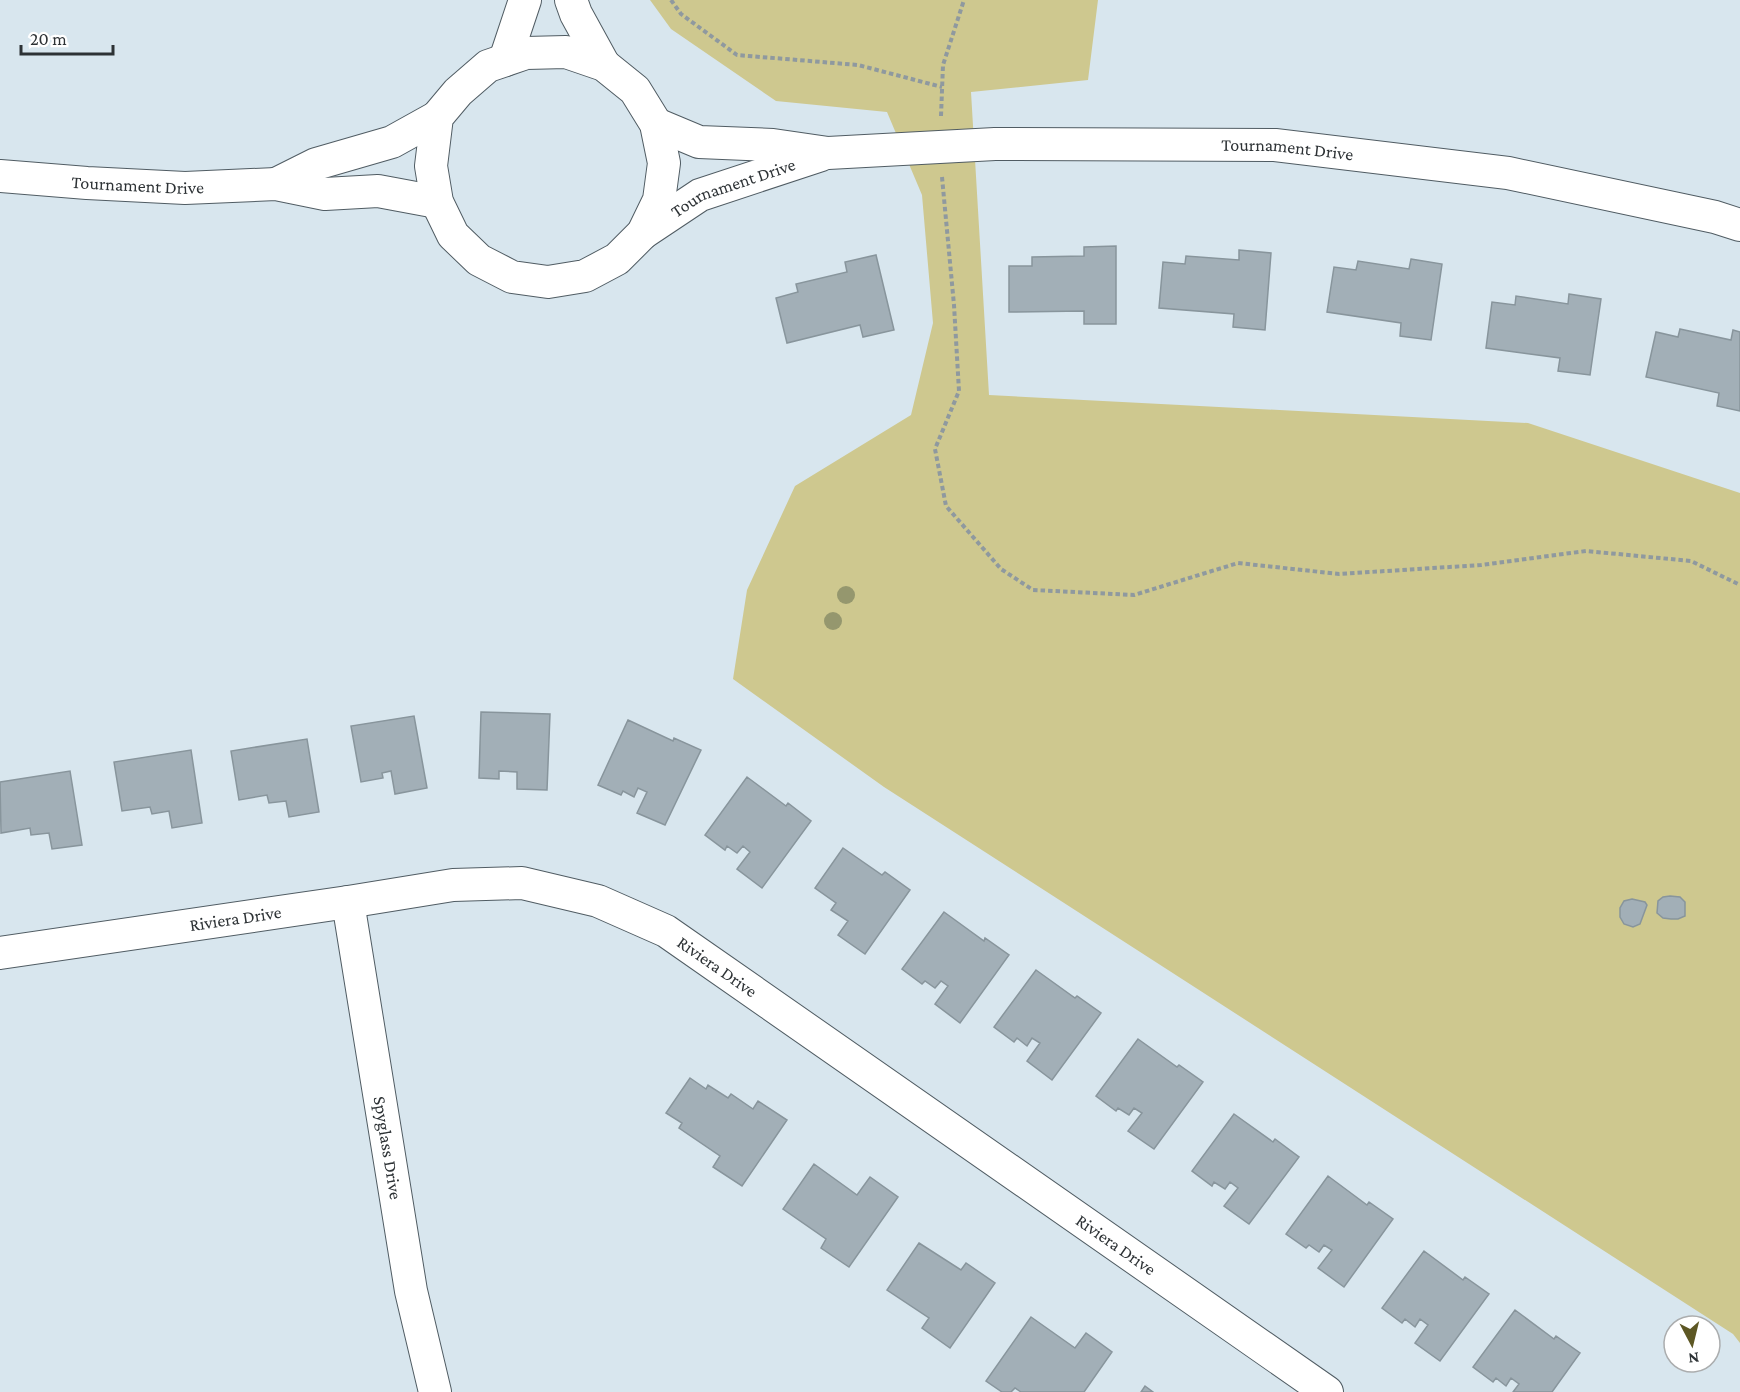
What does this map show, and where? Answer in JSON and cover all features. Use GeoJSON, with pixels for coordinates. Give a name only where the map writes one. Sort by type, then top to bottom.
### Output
{"type":"FeatureCollection","features":[{"type":"Feature","properties":{"kind":"street"},"geometry":{"type":"LineString","coordinates":[[505,60],[525,0]]}},
{"type":"Feature","properties":{"kind":"street"},"geometry":{"type":"LineString","coordinates":[[571,0],[576,14],[604,65]]}},
{"type":"Feature","properties":{"kind":"street"},"geometry":{"type":"LineString","coordinates":[[566,52],[604,65],[635,90],[656,124],[664,163],[659,200],[643,233],[617,259],[585,276],[549,282],[512,277],[479,260],[453,235],[437,202],[431,166],[437,117],[458,92],[488,66],[526,53],[566,52]]}},
{"type":"Feature","properties":{"kind":"street","name":"Tournament Drive"},"geometry":{"type":"LineString","coordinates":[[276,184],[316,164],[392,142],[437,117]]}},
{"type":"Feature","properties":{"kind":"street","name":"Tournament Drive"},"geometry":{"type":"LineString","coordinates":[[656,124],[699,142],[773,145],[828,153],[995,144],[1275,145],[1508,173],[1740,225]]}},
{"type":"Feature","properties":{"kind":"street","name":"Tournament Drive"},"geometry":{"type":"LineString","coordinates":[[643,233],[700,195],[828,153]]}},
{"type":"Feature","properties":{"kind":"street","name":"Tournament Drive"},"geometry":{"type":"LineString","coordinates":[[0,176],[184,188],[276,184],[325,194],[378,191],[437,202]]}},
{"type":"Feature","properties":{"kind":"street","name":"Riviera Drive"},"geometry":{"type":"LineString","coordinates":[[0,953],[453,885],[522,883],[598,901],[666,931],[1327,1392]]}},
{"type":"Feature","properties":{"kind":"street","name":"Spyglass Drive"},"geometry":{"type":"LineString","coordinates":[[348,902],[411,1291],[435,1392]]}},
{"type":"Feature","properties":{"kind":"path"},"geometry":{"type":"LineString","coordinates":[[671,0],[681,14],[737,55],[858,65],[942,87]]}},
{"type":"Feature","properties":{"kind":"path"},"geometry":{"type":"LineString","coordinates":[[964,0],[943,65],[940,147],[959,391],[935,449],[946,506],[1000,569],[1033,590],[1134,595],[1238,563],[1339,574],[1481,566],[1586,551],[1690,561],[1740,585]]}},
{"type":"Feature","properties":{"kind":"shaded area"},"geometry":{"type":"Polygon","coordinates":[[[650,0],[1098,0],[1088,80],[971,92],[989,395],[1528,423],[1740,493],[1740,1343],[1733,1334],[1722,1327],[1722,1314],[1702,1314],[884,787],[733,679],[747,590],[795,486],[911,415],[933,323],[922,195],[887,112],[776,101],[671,29],[650,0]]]}},
{"type":"Feature","properties":{"kind":"building"},"geometry":{"type":"Polygon","coordinates":[[[1116,246],[1116,324],[1084,324],[1084,311],[1009,312],[1009,266],[1032,266],[1032,257],[1084,256],[1084,247],[1116,246]]]}},
{"type":"Feature","properties":{"kind":"building"},"geometry":{"type":"Polygon","coordinates":[[[1239,250],[1271,253],[1265,330],[1233,327],[1234,314],[1159,308],[1163,262],[1185,264],[1186,256],[1239,260],[1239,250]]]}},
{"type":"Feature","properties":{"kind":"building"},"geometry":{"type":"Polygon","coordinates":[[[876,255],[894,330],[863,337],[860,325],[787,343],[776,298],[798,292],[796,284],[847,272],[845,262],[876,255]]]}},
{"type":"Feature","properties":{"kind":"building"},"geometry":{"type":"Polygon","coordinates":[[[1411,259],[1442,264],[1431,340],[1400,336],[1401,323],[1327,312],[1334,267],[1356,270],[1358,261],[1409,269],[1411,259]]]}},
{"type":"Feature","properties":{"kind":"building"},"geometry":{"type":"Polygon","coordinates":[[[1569,294],[1601,299],[1590,375],[1558,371],[1560,358],[1486,348],[1492,302],[1515,305],[1516,296],[1568,304],[1569,294]]]}},
{"type":"Feature","properties":{"kind":"building"},"geometry":{"type":"Polygon","coordinates":[[[1680,329],[1731,340],[1733,330],[1740,332],[1740,411],[1717,406],[1719,393],[1646,377],[1656,332],[1678,337],[1680,329]]]}},
{"type":"Feature","properties":{"kind":"building"},"geometry":{"type":"Polygon","coordinates":[[[481,712],[550,714],[547,790],[517,789],[517,772],[499,771],[499,779],[479,778],[481,712]]]}},
{"type":"Feature","properties":{"kind":"building"},"geometry":{"type":"Polygon","coordinates":[[[414,716],[427,788],[395,794],[391,771],[382,773],[383,778],[361,782],[351,726],[414,716]]]}},
{"type":"Feature","properties":{"kind":"building"},"geometry":{"type":"Polygon","coordinates":[[[628,720],[673,741],[674,738],[701,750],[665,825],[637,813],[647,792],[638,788],[634,797],[623,791],[621,795],[598,785],[628,720]]]}},
{"type":"Feature","properties":{"kind":"building"},"geometry":{"type":"Polygon","coordinates":[[[307,739],[319,812],[289,817],[286,801],[269,803],[267,795],[239,800],[231,751],[307,739]]]}},
{"type":"Feature","properties":{"kind":"building"},"geometry":{"type":"Polygon","coordinates":[[[191,750],[202,823],[172,828],[169,811],[152,814],[150,807],[122,811],[114,762],[191,750]]]}},
{"type":"Feature","properties":{"kind":"building"},"geometry":{"type":"Polygon","coordinates":[[[70,771],[82,845],[52,849],[49,833],[31,835],[30,828],[1,833],[0,782],[70,771]]]}},
{"type":"Feature","properties":{"kind":"building"},"geometry":{"type":"Polygon","coordinates":[[[747,777],[786,806],[788,803],[811,821],[762,888],[737,869],[750,852],[743,846],[737,853],[727,846],[725,850],[705,835],[747,777]]]}},
{"type":"Feature","properties":{"kind":"building"},"geometry":{"type":"Polygon","coordinates":[[[843,848],[882,875],[885,872],[910,890],[865,954],[838,935],[848,921],[831,910],[836,903],[815,888],[843,848]]]}},
{"type":"Feature","properties":{"kind":"building"},"geometry":{"type":"Polygon","coordinates":[[[1670,896],[1680,897],[1685,902],[1685,916],[1671,919],[1663,918],[1657,913],[1658,901],[1670,896]]]}},
{"type":"Feature","properties":{"kind":"building"},"geometry":{"type":"Polygon","coordinates":[[[1632,899],[1645,902],[1647,905],[1640,924],[1633,927],[1624,924],[1620,917],[1620,908],[1624,901],[1632,899]]]}},
{"type":"Feature","properties":{"kind":"building"},"geometry":{"type":"Polygon","coordinates":[[[944,912],[984,941],[985,938],[1009,955],[960,1023],[935,1004],[948,986],[941,981],[935,988],[925,981],[922,984],[902,969],[944,912]]]}},
{"type":"Feature","properties":{"kind":"building"},"geometry":{"type":"Polygon","coordinates":[[[1036,970],[1075,998],[1077,996],[1101,1013],[1052,1080],[1027,1061],[1040,1043],[1032,1038],[1027,1046],[1017,1038],[1014,1042],[994,1027],[1036,970]]]}},
{"type":"Feature","properties":{"kind":"building"},"geometry":{"type":"Polygon","coordinates":[[[1138,1039],[1177,1067],[1179,1065],[1203,1082],[1154,1149],[1128,1131],[1142,1113],[1134,1108],[1129,1115],[1118,1108],[1116,1111],[1096,1096],[1138,1039]]]}},
{"type":"Feature","properties":{"kind":"building"},"geometry":{"type":"Polygon","coordinates":[[[690,1078],[706,1089],[708,1085],[728,1098],[731,1094],[753,1109],[758,1101],[787,1120],[742,1186],[713,1167],[720,1156],[679,1128],[682,1123],[666,1113],[690,1078]]]}},
{"type":"Feature","properties":{"kind":"building"},"geometry":{"type":"Polygon","coordinates":[[[1234,1114],[1273,1142],[1275,1139],[1299,1157],[1249,1224],[1224,1206],[1238,1188],[1230,1182],[1225,1189],[1214,1182],[1212,1186],[1192,1171],[1234,1114]]]}},
{"type":"Feature","properties":{"kind":"building"},"geometry":{"type":"Polygon","coordinates":[[[814,1164],[857,1195],[870,1177],[898,1197],[849,1267],[821,1248],[826,1239],[783,1209],[814,1164]]]}},
{"type":"Feature","properties":{"kind":"building"},"geometry":{"type":"Polygon","coordinates":[[[1328,1176],[1367,1205],[1369,1202],[1393,1219],[1344,1287],[1318,1268],[1332,1250],[1324,1245],[1319,1252],[1309,1245],[1306,1248],[1286,1234],[1328,1176]]]}},
{"type":"Feature","properties":{"kind":"building"},"geometry":{"type":"Polygon","coordinates":[[[919,1243],[961,1270],[966,1263],[995,1283],[950,1348],[922,1328],[929,1318],[887,1290],[919,1243]]]}},
{"type":"Feature","properties":{"kind":"building"},"geometry":{"type":"Polygon","coordinates":[[[1424,1251],[1463,1280],[1465,1277],[1489,1294],[1440,1361],[1415,1343],[1428,1325],[1420,1319],[1415,1327],[1405,1319],[1402,1323],[1382,1308],[1424,1251]]]}},
{"type":"Feature","properties":{"kind":"building"},"geometry":{"type":"Polygon","coordinates":[[[1515,1310],[1554,1339],[1556,1336],[1580,1353],[1552,1392],[1513,1392],[1519,1384],[1511,1378],[1506,1386],[1496,1378],[1493,1382],[1473,1367],[1515,1310]]]}},
{"type":"Feature","properties":{"kind":"building"},"geometry":{"type":"Polygon","coordinates":[[[1031,1317],[1075,1348],[1086,1333],[1112,1352],[1084,1392],[1021,1392],[1015,1388],[1011,1392],[1002,1392],[986,1381],[1031,1317]]]}},
{"type":"Feature","properties":{"kind":"building"},"geometry":{"type":"Polygon","coordinates":[[[1145,1386],[1153,1392],[1141,1392],[1145,1386]]]}}]}
